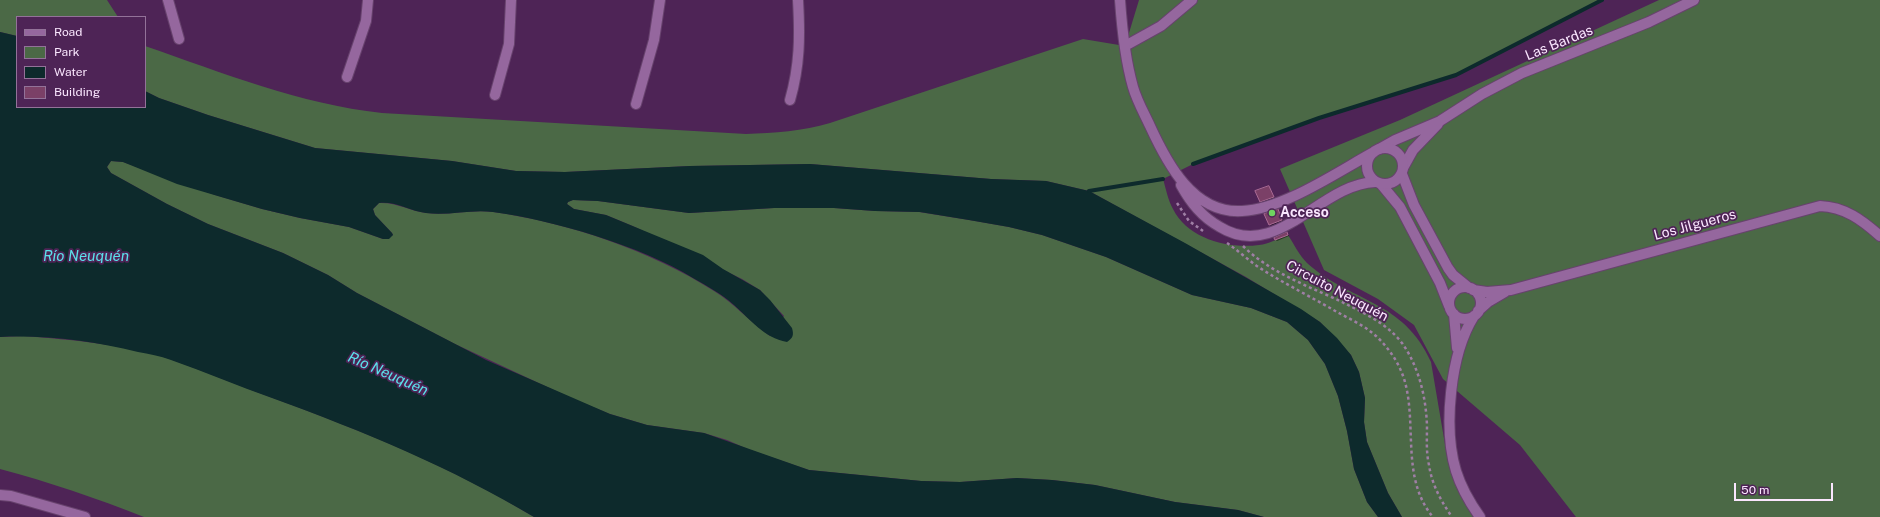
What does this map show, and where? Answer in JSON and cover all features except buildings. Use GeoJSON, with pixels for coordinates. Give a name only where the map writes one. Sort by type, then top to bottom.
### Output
{"type":"FeatureCollection","features":[{"type":"Feature","properties":{"kind":"street"},"geometry":{"type":"LineString","coordinates":[[168,0],[179,39]]}},
{"type":"Feature","properties":{"kind":"street"},"geometry":{"type":"LineString","coordinates":[[347,78],[366,21],[368,0]]}},
{"type":"Feature","properties":{"kind":"street"},"geometry":{"type":"LineString","coordinates":[[495,95],[509,44],[511,0]]}},
{"type":"Feature","properties":{"kind":"street"},"geometry":{"type":"LineString","coordinates":[[636,104],[654,40],[660,0]]}},
{"type":"Feature","properties":{"kind":"street"},"geometry":{"type":"LineString","coordinates":[[790,100],[796,79],[800,53],[798,0]]}},
{"type":"Feature","properties":{"kind":"street"},"geometry":{"type":"LineString","coordinates":[[1120,0],[1125,46],[1131,80],[1139,103],[1160,148],[1175,173]]}},
{"type":"Feature","properties":{"kind":"street"},"geometry":{"type":"LineString","coordinates":[[1125,46],[1161,26],[1192,0]]}},
{"type":"Feature","properties":{"kind":"street","name":"Las Bardas"},"geometry":{"type":"LineString","coordinates":[[1175,173],[1189,189],[1210,204],[1232,211],[1249,210],[1268,206],[1299,193],[1395,140],[1440,121],[1482,94],[1522,74],[1649,22],[1694,0]]}},
{"type":"Feature","properties":{"kind":"street","name":"Las Bardas"},"geometry":{"type":"LineString","coordinates":[[1175,173],[1187,197],[1198,211],[1213,224],[1230,233],[1250,237],[1269,233],[1300,218],[1345,190],[1358,184],[1394,183],[1403,171],[1413,150],[1440,121]]}},
{"type":"Feature","properties":{"kind":"street"},"geometry":{"type":"LineString","coordinates":[[1456,364],[1465,333],[1476,314],[1480,302],[1477,293],[1453,275],[1448,268],[1414,205],[1403,171],[1400,156],[1396,151],[1391,149],[1376,150],[1370,156],[1367,167],[1371,178],[1378,183],[1400,207],[1440,283],[1452,310],[1462,319],[1476,314]]}},
{"type":"Feature","properties":{"kind":"street","name":"Los Jilgueros"},"geometry":{"type":"LineString","coordinates":[[1476,314],[1494,298],[1511,290],[1820,206],[1833,207],[1846,211],[1858,218],[1880,236]]}},
{"type":"Feature","properties":{"kind":"street"},"geometry":{"type":"LineString","coordinates":[[1471,289],[1459,289],[1454,292],[1449,301],[1456,332],[1456,364],[1451,415],[1452,455],[1463,488],[1480,517]]}},
{"type":"Feature","properties":{"kind":"street","name":"Los Jilgueros"},"geometry":{"type":"LineString","coordinates":[[1471,289],[1487,292],[1511,290]]}},
{"type":"Feature","properties":{"kind":"street"},"geometry":{"type":"LineString","coordinates":[[0,495],[18,498],[85,517]]}},
{"type":"Feature","properties":{"kind":"path","name":"Circuito Neuquén"},"geometry":{"type":"LineString","coordinates":[[1230,233],[1247,250],[1265,263],[1378,321],[1402,343],[1414,363],[1421,386],[1426,411],[1427,454],[1431,476],[1440,498],[1452,517]]}},
{"type":"Feature","properties":{"kind":"path"},"geometry":{"type":"LineString","coordinates":[[1230,245],[1264,271],[1359,324],[1375,335],[1389,350],[1399,366],[1407,393],[1412,464],[1416,481],[1421,499],[1433,517]]}},
{"type":"Feature","properties":{"kind":"green space"},"geometry":{"type":"Polygon","coordinates":[[[0,0],[107,0],[117,16],[16,16],[16,36],[0,32],[0,0]]]}},
{"type":"Feature","properties":{"kind":"green space"},"geometry":{"type":"Polygon","coordinates":[[[1139,0],[1602,0],[1456,75],[1319,118],[1193,164],[1163,179],[1168,198],[1173,209],[1188,228],[1199,235],[1222,243],[1247,246],[1259,245],[1288,235],[1307,263],[1324,276],[1391,314],[1406,326],[1420,342],[1431,362],[1448,462],[1458,491],[1473,517],[1402,517],[1388,493],[1367,442],[1364,422],[1365,398],[1359,372],[1351,355],[1320,322],[1246,277],[1089,191],[1046,181],[991,179],[810,164],[690,166],[565,172],[516,171],[452,161],[315,148],[208,115],[159,98],[146,92],[146,46],[262,86],[321,103],[351,109],[382,113],[746,134],[799,130],[830,123],[1083,39],[1125,46],[1139,0]]]}},
{"type":"Feature","properties":{"kind":"green space"},"geometry":{"type":"Polygon","coordinates":[[[1659,0],[1880,0],[1880,517],[1576,517],[1520,445],[1443,379],[1414,325],[1378,299],[1324,270],[1280,169],[1400,120],[1659,0]]]}},
{"type":"Feature","properties":{"kind":"green space"},"geometry":{"type":"Polygon","coordinates":[[[111,161],[123,162],[215,195],[262,209],[349,227],[383,239],[393,235],[375,215],[373,209],[379,203],[397,205],[434,214],[485,211],[550,223],[608,240],[664,263],[722,296],[770,336],[784,316],[760,290],[742,279],[635,227],[606,215],[574,209],[567,204],[568,202],[573,200],[598,201],[689,213],[774,208],[834,208],[919,212],[1009,227],[1042,235],[1106,257],[1192,295],[1251,308],[1287,322],[1308,340],[1325,364],[1338,396],[1347,431],[1354,469],[1367,502],[1378,517],[1264,517],[1238,510],[1175,502],[1095,485],[1052,480],[1017,478],[960,482],[921,481],[809,470],[704,433],[647,425],[610,414],[573,399],[455,344],[357,293],[328,275],[283,253],[208,224],[167,204],[111,173],[107,167],[111,161]]]}},
{"type":"Feature","properties":{"kind":"green space"},"geometry":{"type":"Polygon","coordinates":[[[24,336],[116,346],[170,359],[314,413],[378,439],[473,483],[534,517],[144,517],[108,503],[36,479],[0,469],[0,337],[24,336]]]}},
{"type":"Feature","properties":{"kind":"water","name":"Río Neuquén"},"geometry":{"type":"Polygon","coordinates":[[[0,32],[16,36],[16,108],[146,108],[146,92],[159,98],[208,115],[315,148],[452,161],[516,171],[565,172],[690,166],[810,164],[991,179],[1046,181],[1089,191],[1185,243],[1301,309],[1320,322],[1337,338],[1351,355],[1359,372],[1365,398],[1364,422],[1367,442],[1388,493],[1402,517],[1378,517],[1367,502],[1354,469],[1347,431],[1338,396],[1325,364],[1308,340],[1287,322],[1251,308],[1192,295],[1106,257],[1042,235],[1009,227],[920,212],[834,208],[774,208],[689,213],[598,201],[573,200],[568,202],[567,204],[574,209],[606,215],[703,255],[723,269],[760,290],[770,300],[792,328],[793,333],[791,339],[787,342],[779,340],[764,332],[724,297],[672,266],[623,245],[542,221],[485,211],[434,214],[420,212],[391,203],[379,203],[373,209],[375,215],[393,235],[389,239],[383,239],[349,227],[262,209],[177,184],[123,162],[111,161],[107,167],[111,173],[167,204],[208,224],[283,253],[328,275],[357,293],[486,360],[610,414],[647,425],[704,433],[809,470],[921,481],[960,482],[1017,478],[1052,480],[1095,485],[1175,502],[1238,510],[1264,517],[534,517],[471,482],[373,437],[167,359],[104,345],[69,340],[35,337],[0,337],[0,32]]]}},
{"type":"Feature","properties":{"kind":"waterway"},"geometry":{"type":"LineString","coordinates":[[1193,164],[1319,118],[1456,75],[1602,0]]}},
{"type":"Feature","properties":{"kind":"waterway"},"geometry":{"type":"LineString","coordinates":[[1089,191],[1163,179]]}},
{"type":"Feature","properties":{"kind":"place","name":"Acceso"},"geometry":{"type":"Point","coordinates":[1272,213]}}]}
